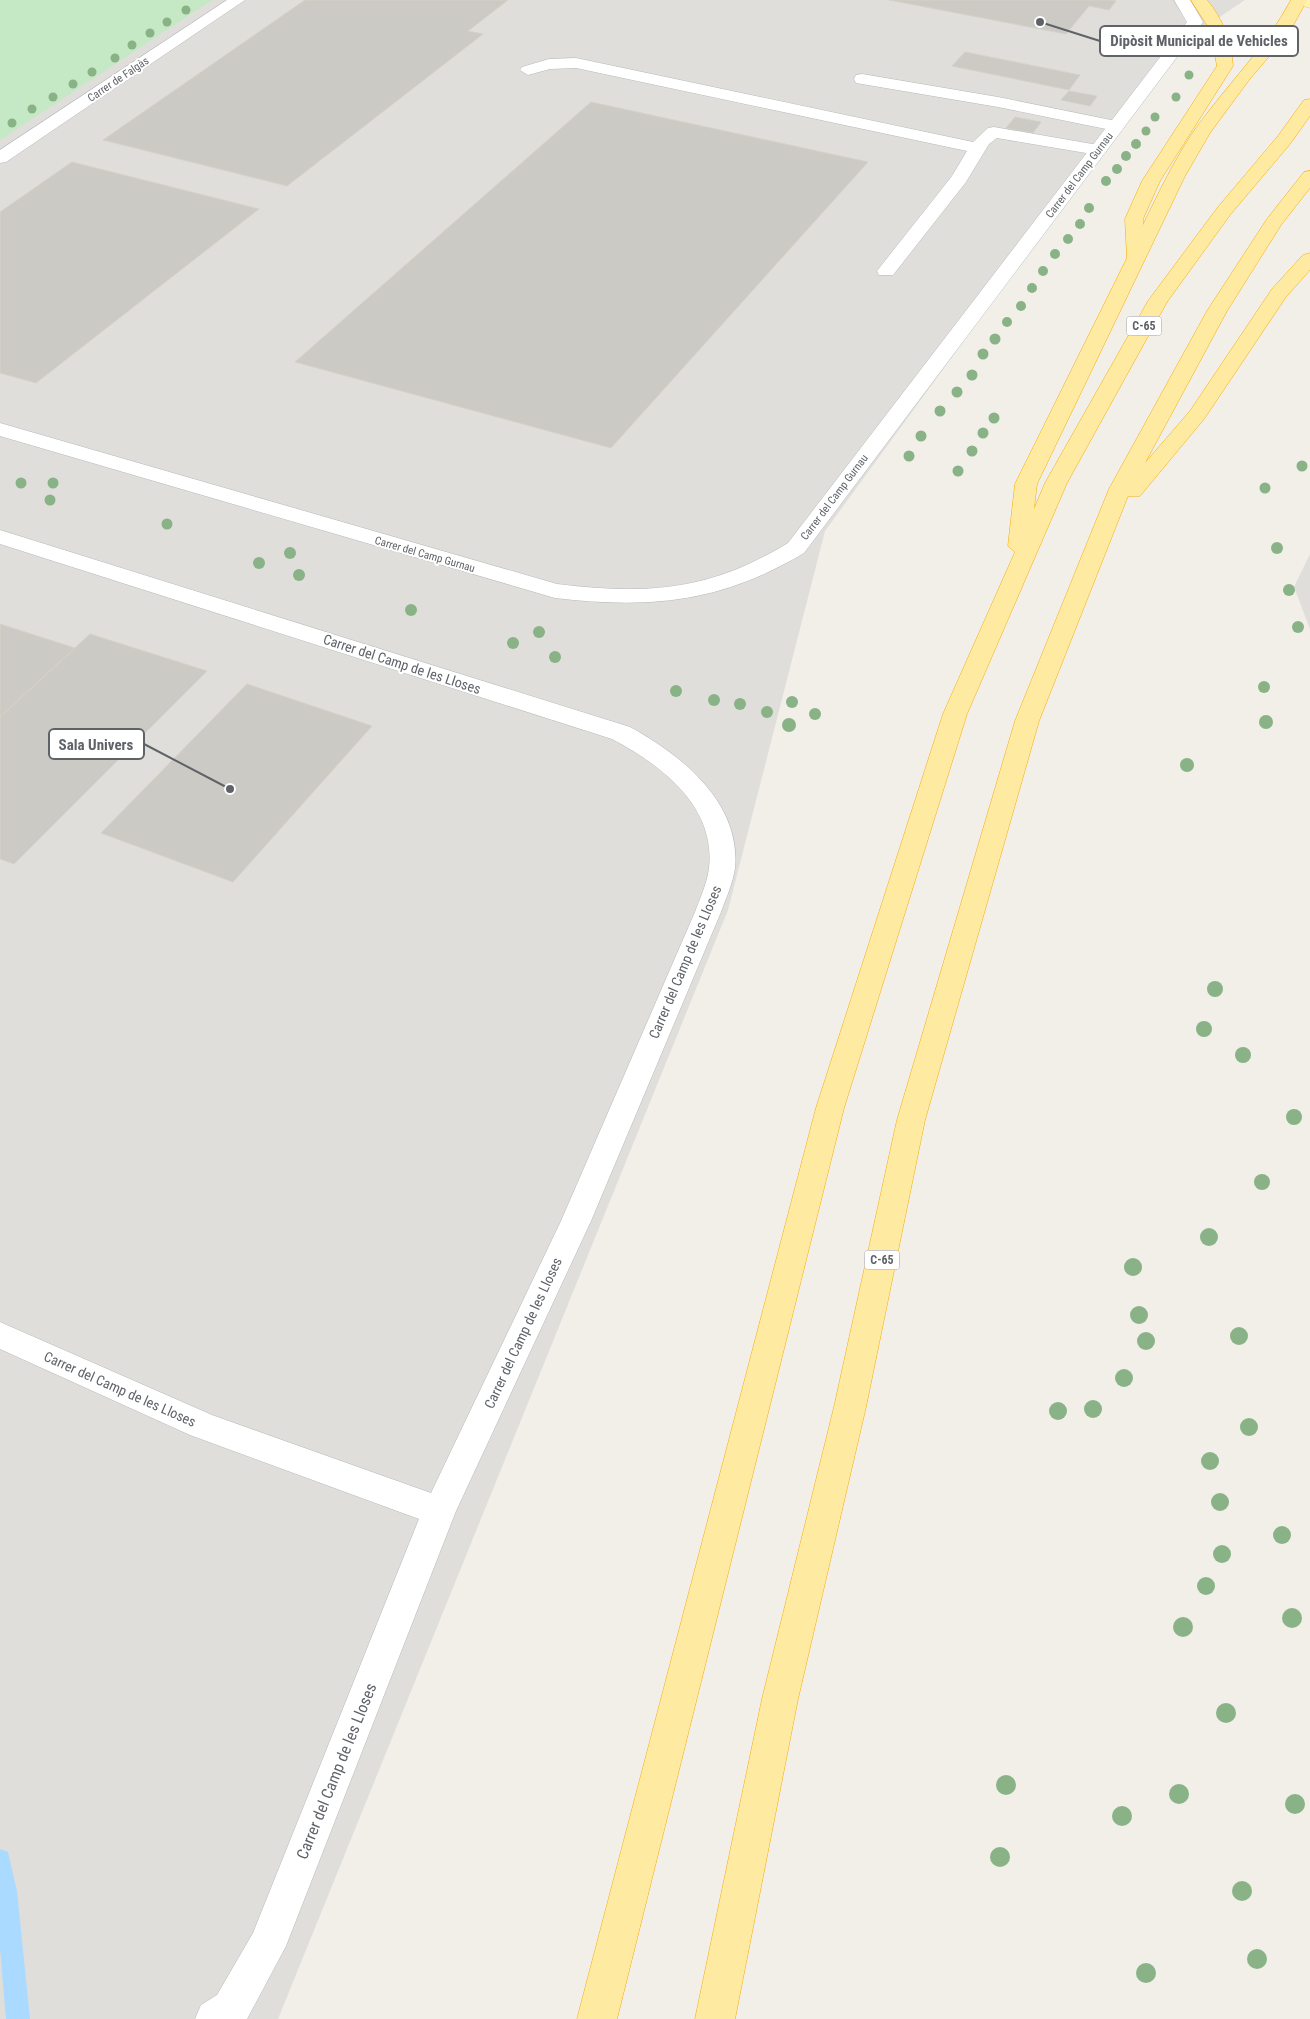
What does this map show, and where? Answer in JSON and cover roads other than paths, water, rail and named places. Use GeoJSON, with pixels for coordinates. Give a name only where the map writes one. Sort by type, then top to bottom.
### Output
{"type":"FeatureCollection","features":[{"type":"Feature","properties":{"kind":"highway"},"geometry":{"type":"LineString","coordinates":[[1135,263],[1134,219],[1151,181],[1225,66],[1224,48],[1216,23],[1199,0]]}},
{"type":"Feature","properties":{"kind":"highway"},"geometry":{"type":"LineString","coordinates":[[1016,573],[1026,484],[1077,376],[1135,263],[1176,176],[1202,132],[1243,77],[1283,30],[1299,0]]}},
{"type":"Feature","properties":{"kind":"highway","name":"C-65"},"geometry":{"type":"LineString","coordinates":[[597,2019],[830,1108],[955,714],[1056,484],[1158,302],[1224,211],[1284,140],[1310,104]]}},
{"type":"Feature","properties":{"kind":"highway","name":"C-65"},"geometry":{"type":"LineString","coordinates":[[715,2019],[780,1699],[850,1407],[911,1120],[1027,721],[1120,489],[1217,310],[1273,223],[1310,176]]}},
{"type":"Feature","properties":{"kind":"highway"},"geometry":{"type":"LineString","coordinates":[[1109,518],[1197,415],[1279,293],[1310,259]]}},
{"type":"Feature","properties":{"kind":"street","name":"Carrer de Falgàs"},"geometry":{"type":"LineString","coordinates":[[0,158],[237,0]]}},
{"type":"Feature","properties":{"kind":"street","name":"Carrer del Camp Gurnau"},"geometry":{"type":"LineString","coordinates":[[0,429],[555,591],[622,598],[680,593],[720,585],[749,575],[796,548],[1195,22],[1182,0]]}},
{"type":"Feature","properties":{"kind":"street"},"geometry":{"type":"LineString","coordinates":[[528,70],[549,64],[576,63],[977,148]]}},
{"type":"Feature","properties":{"kind":"street"},"geometry":{"type":"LineString","coordinates":[[862,79],[998,102],[1116,126]]}},
{"type":"Feature","properties":{"kind":"street"},"geometry":{"type":"LineString","coordinates":[[886,271],[960,178],[982,140],[994,132],[1098,150]]}},
{"type":"Feature","properties":{"kind":"street","name":"Carrer del Camp de les Lloses"},"geometry":{"type":"LineString","coordinates":[[0,537],[621,733],[644,745],[672,764],[694,786],[710,812],[719,839],[722,861],[719,883],[708,912],[576,1221],[439,1511],[267,1946],[223,2016]]}},
{"type":"Feature","properties":{"kind":"street","name":"Carrer del Camp de les Lloses"},"geometry":{"type":"LineString","coordinates":[[0,1335],[201,1425],[439,1511]]}},
{"type":"Feature","properties":{"kind":"waterway"},"geometry":{"type":"LineString","coordinates":[[0,1860],[6,1891],[18,2019]]}},
{"type":"Feature","properties":{"kind":"place","name":"Dipòsit Municipal de Vehicles"},"geometry":{"type":"Point","coordinates":[1040,22]}},
{"type":"Feature","properties":{"kind":"place","name":"Sala Univers"},"geometry":{"type":"Point","coordinates":[230,789]}}]}
